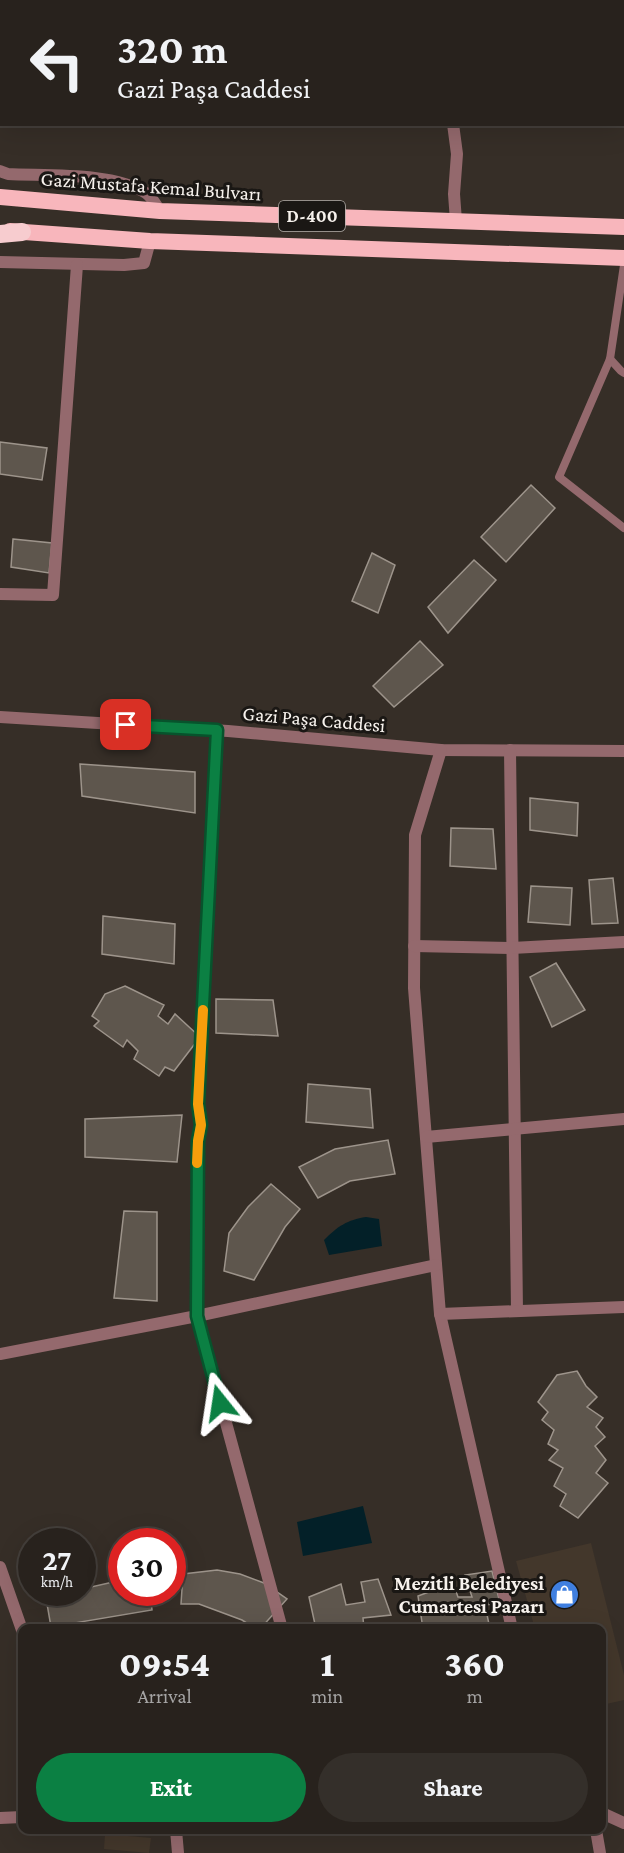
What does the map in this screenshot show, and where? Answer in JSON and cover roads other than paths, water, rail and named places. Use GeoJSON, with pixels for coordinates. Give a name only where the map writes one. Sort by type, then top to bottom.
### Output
{"type":"FeatureCollection","features":[{"type":"Feature","properties":{"kind":"highway","name":"Gazi Mustafa Kemal Bulvarı"},"geometry":{"type":"LineString","coordinates":[[0,197],[160,211],[624,227]]}},
{"type":"Feature","properties":{"kind":"highway"},"geometry":{"type":"LineString","coordinates":[[0,232],[22,232]]}},
{"type":"Feature","properties":{"kind":"highway","name":"D-400"},"geometry":{"type":"LineString","coordinates":[[22,232],[150,241],[624,258]]}},
{"type":"Feature","properties":{"kind":"street"},"geometry":{"type":"LineString","coordinates":[[453,126],[457,154],[454,194],[456,221]]}},
{"type":"Feature","properties":{"kind":"street"},"geometry":{"type":"LineString","coordinates":[[0,171],[8,174],[88,177],[124,183],[148,194],[160,211]]}},
{"type":"Feature","properties":{"kind":"street"},"geometry":{"type":"LineString","coordinates":[[0,261],[124,266],[144,263],[150,241]]}},
{"type":"Feature","properties":{"kind":"street"},"geometry":{"type":"LineString","coordinates":[[0,594],[53,595],[77,265]]}},
{"type":"Feature","properties":{"kind":"street","name":"Gazi Paşa Caddesi"},"geometry":{"type":"LineString","coordinates":[[0,717],[217,730],[441,750],[624,751]]}},
{"type":"Feature","properties":{"kind":"street"},"geometry":{"type":"LineString","coordinates":[[217,730],[198,1104],[201,1125],[198,1141],[197,1316],[281,1624]]}},
{"type":"Feature","properties":{"kind":"street"},"geometry":{"type":"LineString","coordinates":[[441,750],[415,835],[414,988],[436,1265],[440,1314],[511,1624]]}},
{"type":"Feature","properties":{"kind":"street"},"geometry":{"type":"LineString","coordinates":[[510,750],[517,1311]]}},
{"type":"Feature","properties":{"kind":"street"},"geometry":{"type":"LineString","coordinates":[[414,946],[512,948],[624,942]]}},
{"type":"Feature","properties":{"kind":"street"},"geometry":{"type":"LineString","coordinates":[[426,1137],[624,1119]]}},
{"type":"Feature","properties":{"kind":"street"},"geometry":{"type":"LineString","coordinates":[[0,1354],[197,1316],[436,1265]]}},
{"type":"Feature","properties":{"kind":"street"},"geometry":{"type":"LineString","coordinates":[[440,1314],[624,1307]]}},
{"type":"Feature","properties":{"kind":"street"},"geometry":{"type":"LineString","coordinates":[[0,1567],[20,1624]]}},
{"type":"Feature","properties":{"kind":"street"},"geometry":{"type":"LineString","coordinates":[[606,1815],[624,1823]]}},
{"type":"Feature","properties":{"kind":"street"},"geometry":{"type":"LineString","coordinates":[[0,1818],[18,1817]]}},
{"type":"Feature","properties":{"kind":"street"},"geometry":{"type":"LineString","coordinates":[[176,1834],[178,1853]]}},
{"type":"Feature","properties":{"kind":"street"},"geometry":{"type":"LineString","coordinates":[[598,1834],[600,1853]]}},
{"type":"Feature","properties":{"kind":"lane"},"geometry":{"type":"LineString","coordinates":[[624,265],[610,359],[559,477],[624,528]]}},
{"type":"Feature","properties":{"kind":"lane"},"geometry":{"type":"LineString","coordinates":[[610,359],[624,373]]}},
{"type":"Feature","properties":{"kind":"water"},"geometry":{"type":"Polygon","coordinates":[[[366,1217],[379,1219],[382,1246],[329,1255],[324,1240],[343,1224],[366,1217]]]}},
{"type":"Feature","properties":{"kind":"water"},"geometry":{"type":"Polygon","coordinates":[[[363,1506],[372,1543],[303,1556],[297,1522],[363,1506]]]}},
{"type":"Feature","properties":{"kind":"place","name":"Mezitli Belediyesi Cumartesi Pazarı"},"geometry":{"type":"Point","coordinates":[565,1595]}}]}
